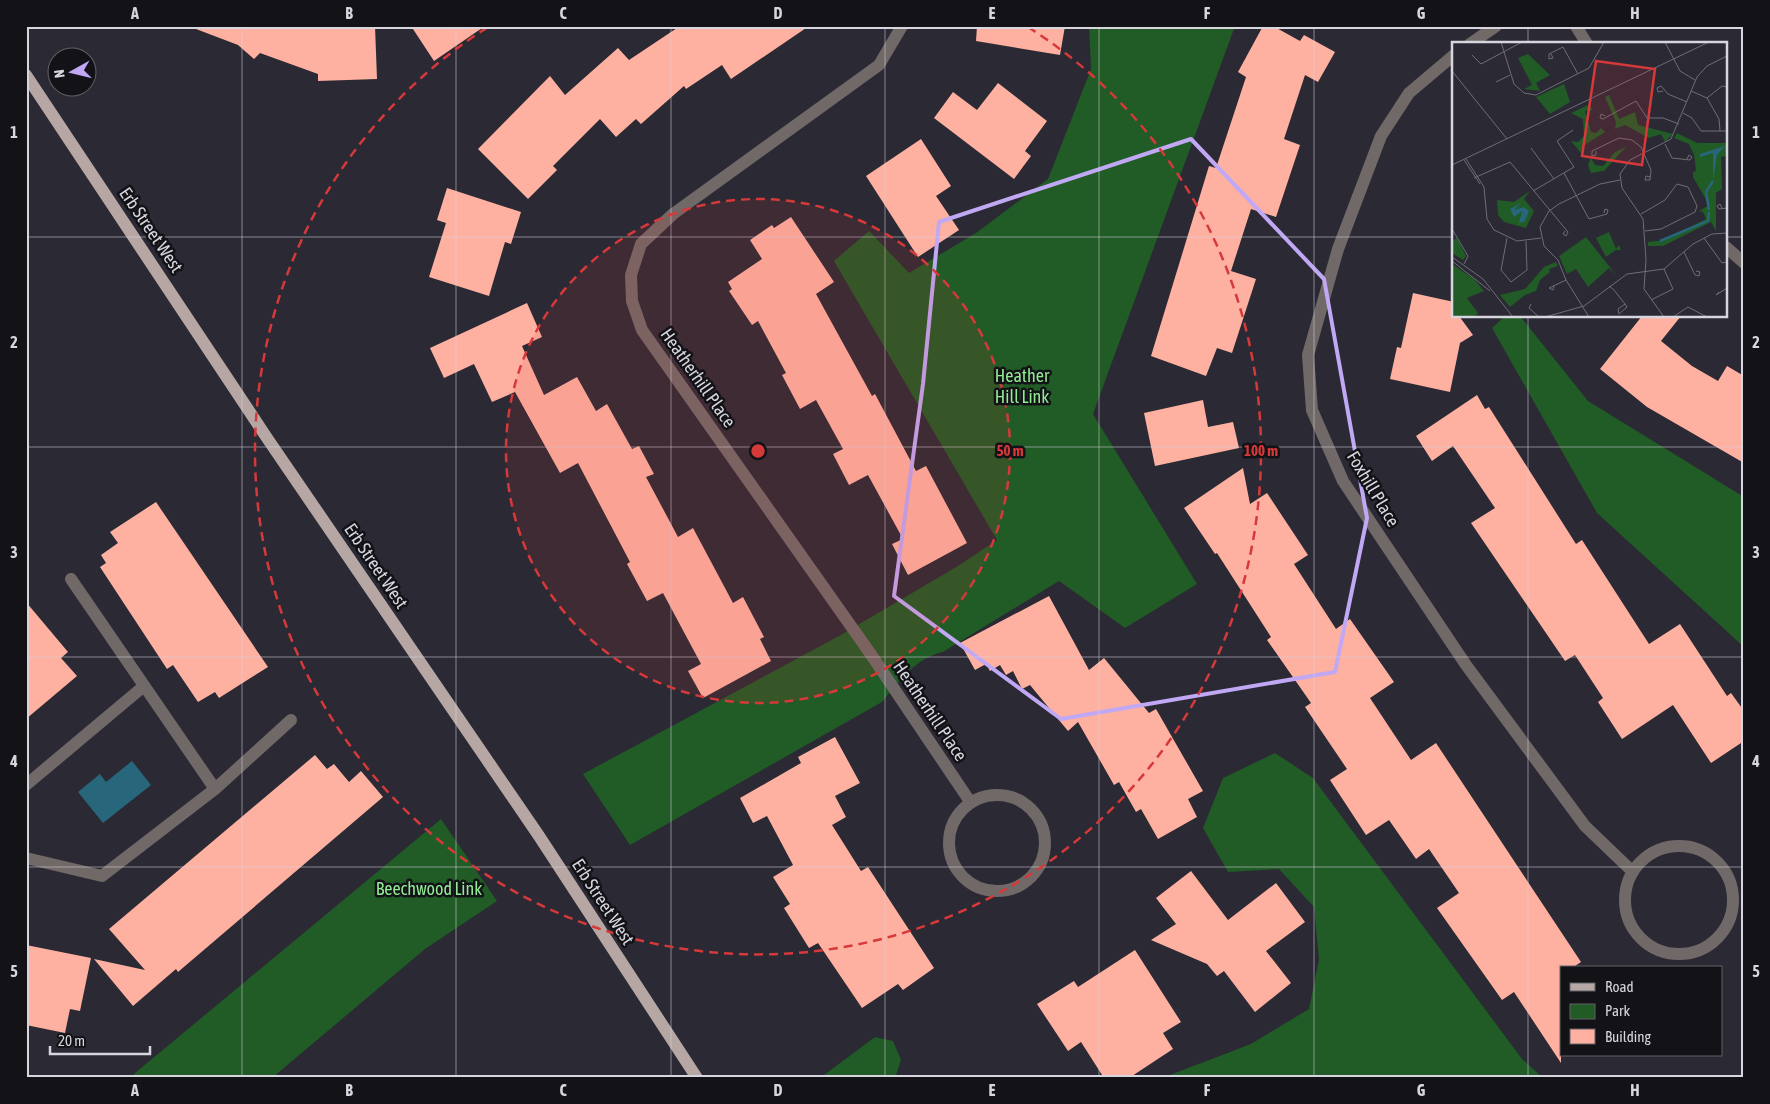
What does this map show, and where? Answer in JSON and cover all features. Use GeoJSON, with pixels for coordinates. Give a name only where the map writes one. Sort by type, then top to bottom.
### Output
{"type":"FeatureCollection","features":[{"type":"Feature","properties":{"kind":"main road","name":"Erb Street West"},"geometry":{"type":"LineString","coordinates":[[26,75],[268,438],[539,836],[698,1078]]}},
{"type":"Feature","properties":{"kind":"street","name":"Heatherhill Place"},"geometry":{"type":"LineString","coordinates":[[902,26],[880,65],[673,214],[641,244],[631,275],[632,301],[642,330],[864,645],[971,803]]}},
{"type":"Feature","properties":{"kind":"street"},"geometry":{"type":"LineString","coordinates":[[1473,42],[1496,26]]}},
{"type":"Feature","properties":{"kind":"street"},"geometry":{"type":"LineString","coordinates":[[1576,26],[1586,42]]}},
{"type":"Feature","properties":{"kind":"street","name":"Foxhill Place"},"geometry":{"type":"LineString","coordinates":[[1452,57],[1409,93],[1381,136],[1338,249],[1308,355],[1312,410],[1343,481],[1466,665],[1585,826],[1633,872]]}},
{"type":"Feature","properties":{"kind":"street"},"geometry":{"type":"LineString","coordinates":[[1728,249],[1744,263]]}},
{"type":"Feature","properties":{"kind":"street"},"geometry":{"type":"LineString","coordinates":[[71,579],[215,789]]}},
{"type":"Feature","properties":{"kind":"street"},"geometry":{"type":"LineString","coordinates":[[26,785],[144,686]]}},
{"type":"Feature","properties":{"kind":"street"},"geometry":{"type":"LineString","coordinates":[[26,858],[102,876],[215,789],[291,720]]}},
{"type":"Feature","properties":{"kind":"street"},"geometry":{"type":"LineString","coordinates":[[998,795],[1020,800],[1032,810],[1041,823],[1045,847],[1038,870],[1024,884],[1008,890],[988,891],[968,882],[957,869],[950,854],[949,840],[959,814],[971,803],[982,798],[998,795]]}},
{"type":"Feature","properties":{"kind":"street"},"geometry":{"type":"LineString","coordinates":[[1678,846],[1696,849],[1710,856],[1724,869],[1733,892],[1731,919],[1718,939],[1700,951],[1677,955],[1663,953],[1646,944],[1628,920],[1625,901],[1633,872],[1644,859],[1661,849],[1678,846]]}},
{"type":"Feature","properties":{"kind":"highlighted area"},"geometry":{"type":"Polygon","coordinates":[[[1191,139],[1324,279],[1367,518],[1335,672],[1061,719],[894,596],[923,384],[939,222],[1191,139]]]}},
{"type":"Feature","properties":{"kind":"green space","name":"Heather Hill Link"},"geometry":{"type":"Polygon","coordinates":[[[1089,26],[1235,26],[1093,414],[1197,584],[1125,628],[1059,581],[943,652],[933,655],[916,665],[901,679],[882,702],[630,845],[583,774],[839,636],[958,566],[997,540],[834,261],[869,231],[909,273],[976,233],[1048,179],[1091,69],[1089,26]]]}},
{"type":"Feature","properties":{"kind":"green space"},"geometry":{"type":"Polygon","coordinates":[[[1503,318],[1522,318],[1588,401],[1744,497],[1744,647],[1597,513],[1492,328],[1503,318]]]}},
{"type":"Feature","properties":{"kind":"green space"},"geometry":{"type":"Polygon","coordinates":[[[1275,753],[1313,778],[1522,1059],[1543,1078],[1162,1078],[1251,1044],[1309,1009],[1319,960],[1314,907],[1279,869],[1228,872],[1203,828],[1223,778],[1275,753]]]}},
{"type":"Feature","properties":{"kind":"green space","name":"Beechwood Link"},"geometry":{"type":"Polygon","coordinates":[[[441,819],[497,901],[425,949],[272,1078],[129,1078],[441,819]]]}},
{"type":"Feature","properties":{"kind":"green space"},"geometry":{"type":"Polygon","coordinates":[[[875,1037],[893,1041],[901,1060],[895,1078],[820,1078],[875,1037]]]}},
{"type":"Feature","properties":{"kind":"water"},"geometry":{"type":"Polygon","coordinates":[[[132,761],[151,785],[103,823],[78,792],[100,774],[106,782],[132,761]]]}},
{"type":"Feature","properties":{"kind":"building"},"geometry":{"type":"Polygon","coordinates":[[[196,26],[375,26],[377,79],[318,81],[318,74],[260,53],[254,59],[238,45],[196,29],[196,26]]]}},
{"type":"Feature","properties":{"kind":"building"},"geometry":{"type":"Polygon","coordinates":[[[411,26],[485,26],[434,61],[411,26]]]}},
{"type":"Feature","properties":{"kind":"building"},"geometry":{"type":"Polygon","coordinates":[[[680,26],[809,26],[731,79],[722,65],[686,89],[684,86],[641,124],[636,119],[616,137],[600,119],[553,166],[557,170],[528,199],[478,149],[550,76],[565,95],[618,48],[629,60],[680,26]]]}},
{"type":"Feature","properties":{"kind":"building"},"geometry":{"type":"Polygon","coordinates":[[[977,26],[1065,26],[1060,55],[976,41],[977,26]]]}},
{"type":"Feature","properties":{"kind":"building"},"geometry":{"type":"Polygon","coordinates":[[[1263,26],[1273,26],[1300,41],[1304,35],[1335,52],[1318,82],[1305,75],[1284,139],[1300,145],[1276,217],[1251,209],[1231,271],[1256,279],[1232,353],[1217,348],[1206,376],[1151,356],[1209,166],[1216,168],[1246,77],[1238,72],[1263,26]]]}},
{"type":"Feature","properties":{"kind":"building"},"geometry":{"type":"Polygon","coordinates":[[[998,83],[1047,121],[1025,151],[1031,156],[1014,179],[934,118],[953,92],[977,110],[998,83]]]}},
{"type":"Feature","properties":{"kind":"building"},"geometry":{"type":"Polygon","coordinates":[[[921,139],[951,186],[936,196],[959,230],[918,257],[866,176],[921,139]]]}},
{"type":"Feature","properties":{"kind":"building"},"geometry":{"type":"Polygon","coordinates":[[[447,188],[521,212],[511,244],[505,242],[489,296],[429,277],[446,223],[437,220],[447,188]]]}},
{"type":"Feature","properties":{"kind":"building"},"geometry":{"type":"Polygon","coordinates":[[[791,217],[834,282],[816,294],[872,396],[875,394],[916,471],[926,466],[967,543],[908,575],[892,544],[903,539],[868,475],[849,485],[833,454],[843,449],[816,400],[800,409],[782,375],[786,373],[758,321],[752,325],[729,291],[732,289],[728,282],[762,259],[750,240],[772,225],[774,228],[791,217]]]}},
{"type":"Feature","properties":{"kind":"building"},"geometry":{"type":"Polygon","coordinates":[[[1413,293],[1452,302],[1452,318],[1460,318],[1473,335],[1460,343],[1450,392],[1390,379],[1397,347],[1401,348],[1413,293]]]}},
{"type":"Feature","properties":{"kind":"building"},"geometry":{"type":"Polygon","coordinates":[[[527,303],[542,337],[522,346],[544,395],[577,377],[596,411],[607,404],[632,449],[639,446],[654,474],[646,477],[678,537],[693,528],[733,603],[743,597],[764,637],[760,639],[771,661],[703,698],[688,671],[701,664],[663,593],[647,601],[627,564],[630,562],[578,463],[560,473],[515,392],[492,402],[474,364],[444,378],[430,348],[527,303]]]}},
{"type":"Feature","properties":{"kind":"building"},"geometry":{"type":"Polygon","coordinates":[[[1640,318],[1679,318],[1661,341],[1692,366],[1718,381],[1727,366],[1744,376],[1744,463],[1647,407],[1600,369],[1640,318]]]}},
{"type":"Feature","properties":{"kind":"building"},"geometry":{"type":"Polygon","coordinates":[[[1477,395],[1485,409],[1489,407],[1576,544],[1582,540],[1649,644],[1680,624],[1727,696],[1731,693],[1744,711],[1744,741],[1711,763],[1673,705],[1622,739],[1598,702],[1603,698],[1575,655],[1565,661],[1471,523],[1495,508],[1453,446],[1432,461],[1416,436],[1477,395]]]}},
{"type":"Feature","properties":{"kind":"building"},"geometry":{"type":"Polygon","coordinates":[[[1203,400],[1208,427],[1233,422],[1239,448],[1155,466],[1144,413],[1203,400]]]}},
{"type":"Feature","properties":{"kind":"building"},"geometry":{"type":"Polygon","coordinates":[[[1243,468],[1250,504],[1267,493],[1308,555],[1294,564],[1336,629],[1350,619],[1394,682],[1370,698],[1411,760],[1436,743],[1581,962],[1575,966],[1560,966],[1561,1063],[1514,992],[1502,1000],[1437,908],[1459,893],[1429,849],[1416,859],[1389,820],[1366,835],[1330,780],[1347,769],[1305,707],[1311,703],[1267,640],[1271,637],[1217,553],[1215,554],[1184,508],[1243,468]]]}},
{"type":"Feature","properties":{"kind":"building"},"geometry":{"type":"Polygon","coordinates":[[[156,502],[268,667],[219,698],[215,692],[198,702],[173,665],[167,669],[100,567],[106,563],[101,555],[118,543],[110,532],[156,502]]]}},
{"type":"Feature","properties":{"kind":"building"},"geometry":{"type":"Polygon","coordinates":[[[1049,596],[1089,670],[1104,658],[1149,713],[1156,709],[1203,791],[1188,799],[1197,817],[1158,839],[1141,809],[1136,812],[1119,782],[1114,785],[1078,722],[1068,731],[1030,685],[1022,689],[1013,671],[1006,675],[1000,665],[990,671],[986,664],[975,670],[960,643],[1049,596]]]}},
{"type":"Feature","properties":{"kind":"building"},"geometry":{"type":"Polygon","coordinates":[[[26,602],[68,652],[61,658],[77,676],[26,719],[26,602]]]}},
{"type":"Feature","properties":{"kind":"building"},"geometry":{"type":"Polygon","coordinates":[[[835,737],[860,783],[835,796],[846,817],[832,825],[861,871],[868,867],[934,968],[903,990],[898,984],[862,1008],[818,943],[809,948],[784,908],[790,904],[773,877],[793,865],[767,816],[753,823],[740,798],[801,763],[798,757],[835,737]]]}},
{"type":"Feature","properties":{"kind":"building"},"geometry":{"type":"Polygon","coordinates":[[[315,755],[327,769],[334,764],[349,782],[361,771],[383,797],[178,972],[176,969],[133,1006],[94,959],[145,970],[109,929],[315,755]]]}},
{"type":"Feature","properties":{"kind":"building"},"geometry":{"type":"Polygon","coordinates":[[[1191,871],[1228,920],[1276,883],[1305,922],[1266,951],[1291,983],[1255,1012],[1224,971],[1217,976],[1207,964],[1151,940],[1176,924],[1156,898],[1191,871]]]}},
{"type":"Feature","properties":{"kind":"building"},"geometry":{"type":"Polygon","coordinates":[[[26,945],[91,958],[80,1011],[70,1009],[65,1033],[26,1025],[26,945]]]}},
{"type":"Feature","properties":{"kind":"building"},"geometry":{"type":"Polygon","coordinates":[[[1135,950],[1181,1022],[1163,1033],[1173,1049],[1129,1078],[1104,1078],[1081,1042],[1068,1051],[1037,1004],[1074,981],[1078,987],[1135,950]]]}}]}
